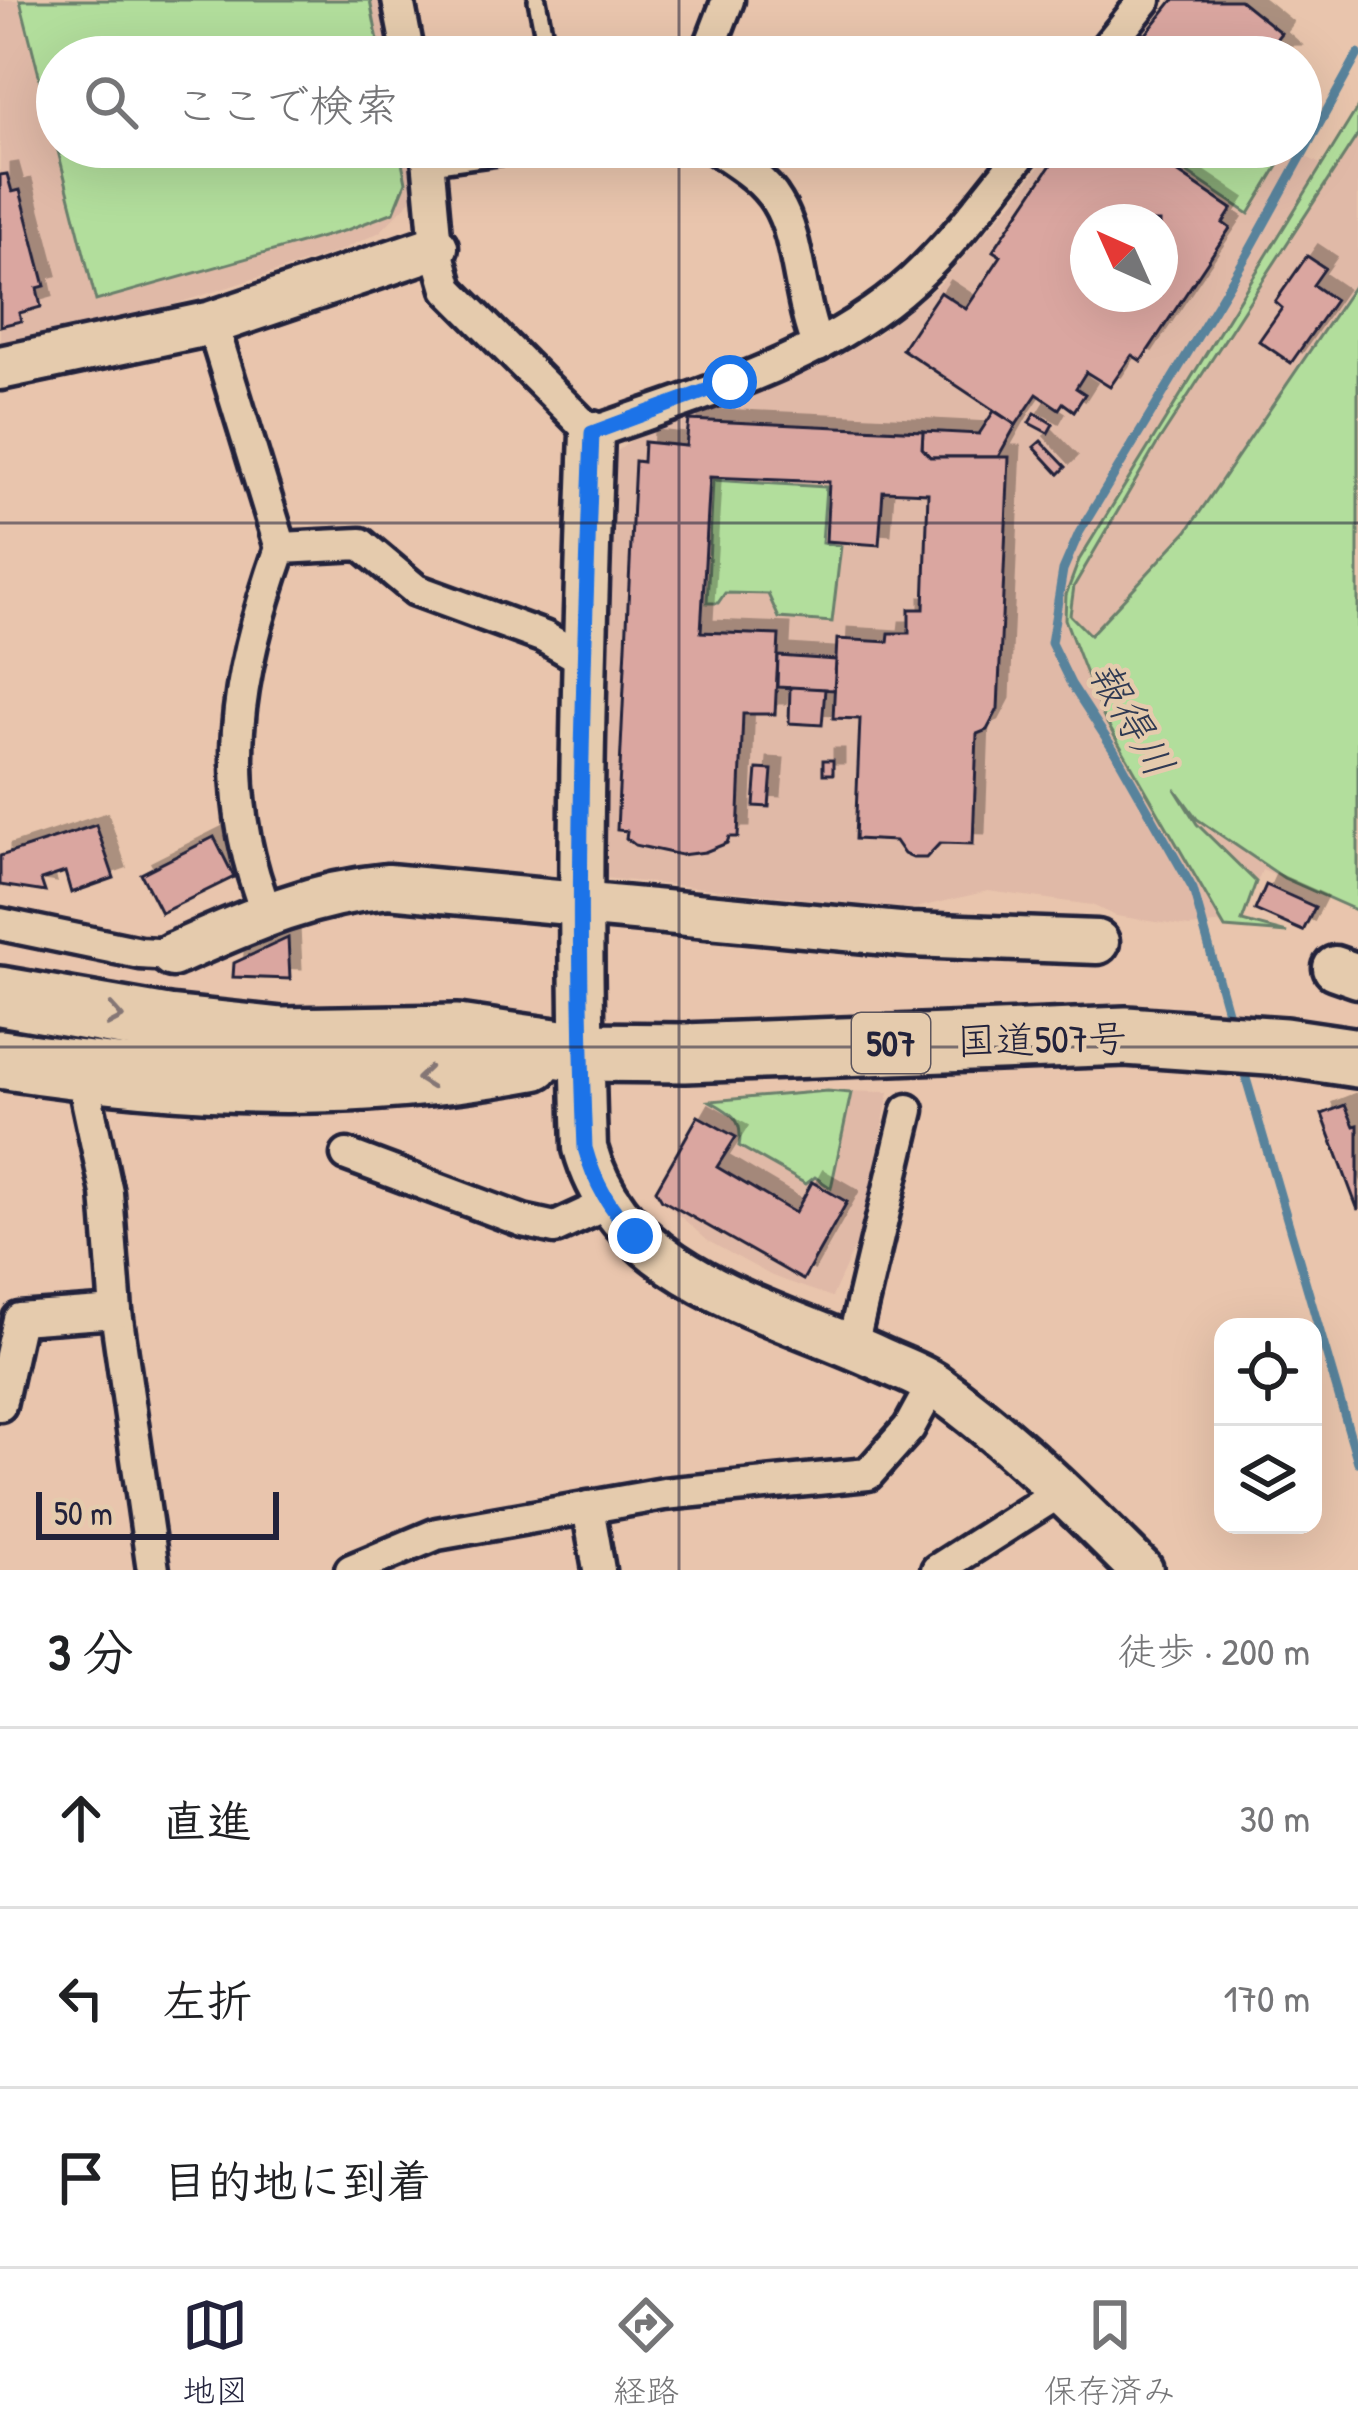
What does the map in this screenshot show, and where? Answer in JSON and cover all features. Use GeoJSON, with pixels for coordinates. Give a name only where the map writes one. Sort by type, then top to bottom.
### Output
{"type":"FeatureCollection","features":[{"type":"Feature","properties":{"kind":"highway","name":"国道507号"},"geometry":{"type":"LineString","coordinates":[[0,996],[168,1025],[282,1037],[457,1034],[582,1052],[686,1053],[1126,1036],[1284,1047],[1358,1058]]}},
{"type":"Feature","properties":{"kind":"highway","name":"国道507号"},"geometry":{"type":"LineString","coordinates":[[0,1059],[249,1085],[349,1085],[461,1074],[582,1052]]}},
{"type":"Feature","properties":{"kind":"street"},"geometry":{"type":"LineString","coordinates":[[398,0],[405,36]]}},
{"type":"Feature","properties":{"kind":"street"},"geometry":{"type":"LineString","coordinates":[[714,36],[728,0]]}},
{"type":"Feature","properties":{"kind":"street"},"geometry":{"type":"LineString","coordinates":[[1116,36],[1144,0]]}},
{"type":"Feature","properties":{"kind":"street"},"geometry":{"type":"LineString","coordinates":[[430,168],[436,247],[448,289],[592,433],[581,902],[585,1148],[593,1179],[635,1236],[689,1276],[933,1384],[1061,1491],[1141,1570]]}},
{"type":"Feature","properties":{"kind":"street"},"geometry":{"type":"LineString","coordinates":[[744,168],[776,199],[785,219],[807,322],[818,346]]}},
{"type":"Feature","properties":{"kind":"street"},"geometry":{"type":"LineString","coordinates":[[592,433],[818,346],[913,280],[1010,168]]}},
{"type":"Feature","properties":{"kind":"street"},"geometry":{"type":"LineString","coordinates":[[0,368],[212,322],[436,247]]}},
{"type":"Feature","properties":{"kind":"street"},"geometry":{"type":"LineString","coordinates":[[212,322],[281,548],[259,610],[238,697],[236,789],[243,838],[267,913]]}},
{"type":"Feature","properties":{"kind":"street"},"geometry":{"type":"LineString","coordinates":[[281,548],[361,544],[416,590],[544,637],[584,660]]}},
{"type":"Feature","properties":{"kind":"street"},"geometry":{"type":"LineString","coordinates":[[0,924],[140,953],[172,955],[267,913],[335,891],[388,886],[910,935],[1097,942]]}},
{"type":"Feature","properties":{"kind":"street"},"geometry":{"type":"LineString","coordinates":[[81,1071],[107,1193],[116,1312],[153,1570]]}},
{"type":"Feature","properties":{"kind":"street"},"geometry":{"type":"LineString","coordinates":[[852,1346],[908,1110]]}},
{"type":"Feature","properties":{"kind":"street"},"geometry":{"type":"LineString","coordinates":[[347,1155],[523,1221],[555,1228],[607,1204]]}},
{"type":"Feature","properties":{"kind":"street"},"geometry":{"type":"LineString","coordinates":[[0,1405],[20,1319],[116,1312]]}},
{"type":"Feature","properties":{"kind":"street"},"geometry":{"type":"LineString","coordinates":[[351,1570],[436,1534],[664,1493],[868,1474],[909,1428],[933,1384]]}},
{"type":"Feature","properties":{"kind":"street"},"geometry":{"type":"LineString","coordinates":[[937,1570],[1061,1491]]}},
{"type":"Feature","properties":{"kind":"street"},"geometry":{"type":"LineString","coordinates":[[588,1507],[599,1570]]}},
{"type":"Feature","properties":{"kind":"lane"},"geometry":{"type":"LineString","coordinates":[[536,0],[544,36]]}},
{"type":"Feature","properties":{"kind":"shaded area"},"geometry":{"type":"Polygon","coordinates":[[[0,0],[382,0],[389,36],[36,36],[36,168],[413,168],[415,196],[380,232],[335,253],[141,315],[0,344],[0,0]]]}},
{"type":"Feature","properties":{"kind":"shaded area"},"geometry":{"type":"Polygon","coordinates":[[[1358,133],[1358,911],[1262,870],[1241,921],[1189,927],[1116,916],[1092,905],[988,891],[911,909],[604,878],[615,453],[640,434],[817,369],[878,334],[940,284],[1038,168],[1332,170],[1358,133]]]}},
{"type":"Feature","properties":{"kind":"shaded area"},"geometry":{"type":"Polygon","coordinates":[[[827,1091],[889,1092],[862,1231],[832,1297],[772,1276],[708,1241],[653,1192],[710,1101],[827,1091]]]}},
{"type":"Feature","properties":{"kind":"green space"},"geometry":{"type":"Polygon","coordinates":[[[20,0],[370,0],[377,36],[36,36],[36,63],[20,0]]]}},
{"type":"Feature","properties":{"kind":"green space"},"geometry":{"type":"Polygon","coordinates":[[[1358,107],[1358,134],[1157,444],[1074,586],[1070,615],[1090,635],[1187,531],[1358,280],[1358,911],[1284,878],[1197,819],[1175,789],[1197,824],[1256,882],[1242,921],[1287,933],[1225,928],[1103,716],[1065,619],[1066,595],[1079,560],[1358,107]]]}},
{"type":"Feature","properties":{"kind":"green space"},"geometry":{"type":"Polygon","coordinates":[[[62,168],[403,168],[406,182],[394,212],[347,230],[96,301],[62,168]]]}},
{"type":"Feature","properties":{"kind":"green space"},"geometry":{"type":"Polygon","coordinates":[[[1180,168],[1277,168],[1249,214],[1180,168]]]}},
{"type":"Feature","properties":{"kind":"green space"},"geometry":{"type":"Polygon","coordinates":[[[713,480],[826,487],[822,543],[841,546],[832,622],[779,618],[768,594],[725,593],[718,603],[707,603],[713,480]]]}},
{"type":"Feature","properties":{"kind":"green space"},"geometry":{"type":"Polygon","coordinates":[[[851,1093],[831,1188],[815,1177],[806,1184],[739,1146],[735,1118],[710,1101],[851,1093]]]}},
{"type":"Feature","properties":{"kind":"building"},"geometry":{"type":"Polygon","coordinates":[[[1173,0],[1240,0],[1281,33],[1279,36],[1146,34],[1173,0]]]}},
{"type":"Feature","properties":{"kind":"building"},"geometry":{"type":"Polygon","coordinates":[[[1049,168],[1171,168],[1232,209],[1223,223],[1230,228],[1178,306],[1178,204],[1070,204],[1070,312],[1174,312],[1141,361],[1132,355],[1110,387],[1086,372],[1076,388],[1085,394],[1074,411],[1063,403],[1059,409],[1037,394],[1016,425],[902,349],[940,292],[966,309],[1001,256],[993,251],[1049,168]]]}},
{"type":"Feature","properties":{"kind":"building"},"geometry":{"type":"Polygon","coordinates":[[[7,174],[12,192],[20,190],[45,286],[37,288],[41,307],[19,313],[21,321],[0,326],[0,175],[7,174]]]}},
{"type":"Feature","properties":{"kind":"building"},"geometry":{"type":"Polygon","coordinates":[[[1307,256],[1325,268],[1313,285],[1335,300],[1291,363],[1259,341],[1282,308],[1275,302],[1307,256]]]}},
{"type":"Feature","properties":{"kind":"building"},"geometry":{"type":"Polygon","coordinates":[[[994,411],[1016,425],[998,457],[930,457],[922,448],[923,431],[979,434],[994,411]]]}},
{"type":"Feature","properties":{"kind":"building"},"geometry":{"type":"Polygon","coordinates":[[[1035,413],[1053,424],[1048,433],[1029,423],[1035,413]]]}},
{"type":"Feature","properties":{"kind":"building"},"geometry":{"type":"Polygon","coordinates":[[[689,420],[923,431],[922,448],[930,457],[1009,457],[998,709],[987,730],[977,734],[973,844],[940,843],[926,858],[913,858],[895,841],[855,839],[860,719],[833,718],[837,639],[888,642],[889,633],[909,633],[909,609],[924,609],[928,493],[883,491],[879,545],[826,541],[829,482],[710,477],[701,632],[779,635],[775,714],[743,714],[738,837],[729,837],[727,843],[705,852],[681,855],[635,845],[626,838],[627,831],[617,830],[635,461],[643,462],[644,442],[686,446],[689,420]]]}},
{"type":"Feature","properties":{"kind":"building"},"geometry":{"type":"Polygon","coordinates":[[[1041,441],[1066,467],[1059,474],[1034,447],[1041,441]]]}},
{"type":"Feature","properties":{"kind":"building"},"geometry":{"type":"Polygon","coordinates":[[[778,656],[836,660],[834,690],[777,687],[778,656]]]}},
{"type":"Feature","properties":{"kind":"building"},"geometry":{"type":"Polygon","coordinates":[[[790,687],[825,689],[822,725],[789,723],[790,687]]]}},
{"type":"Feature","properties":{"kind":"building"},"geometry":{"type":"Polygon","coordinates":[[[823,760],[833,760],[833,774],[823,774],[823,760]]]}},
{"type":"Feature","properties":{"kind":"building"},"geometry":{"type":"Polygon","coordinates":[[[757,769],[772,770],[769,807],[754,806],[757,769]]]}},
{"type":"Feature","properties":{"kind":"building"},"geometry":{"type":"Polygon","coordinates":[[[96,825],[114,878],[71,893],[65,872],[41,880],[45,892],[0,885],[0,856],[96,825]]]}},
{"type":"Feature","properties":{"kind":"building"},"geometry":{"type":"Polygon","coordinates":[[[214,837],[234,877],[161,913],[141,874],[214,837]]]}},
{"type":"Feature","properties":{"kind":"building"},"geometry":{"type":"Polygon","coordinates":[[[1266,885],[1315,907],[1303,931],[1255,910],[1266,885]]]}},
{"type":"Feature","properties":{"kind":"building"},"geometry":{"type":"Polygon","coordinates":[[[288,938],[290,979],[233,977],[234,963],[288,938]]]}},
{"type":"Feature","properties":{"kind":"building"},"geometry":{"type":"Polygon","coordinates":[[[1345,1105],[1354,1126],[1358,1125],[1358,1210],[1322,1114],[1345,1105]]]}},
{"type":"Feature","properties":{"kind":"building"},"geometry":{"type":"Polygon","coordinates":[[[698,1116],[736,1137],[717,1167],[795,1213],[812,1182],[847,1202],[803,1280],[662,1200],[656,1190],[698,1116]]]}},
{"type":"Feature","properties":{"kind":"waterway","name":"報得川"},"geometry":{"type":"LineString","coordinates":[[1322,119],[1358,54]]}},
{"type":"Feature","properties":{"kind":"waterway","name":"報得川"},"geometry":{"type":"LineString","coordinates":[[1230,1022],[1193,889],[1051,643],[1063,570],[1079,533],[1295,168]]}},
{"type":"Feature","properties":{"kind":"waterway","name":"報得川"},"geometry":{"type":"LineString","coordinates":[[1241,1061],[1358,1462]]}},
{"type":"Feature","properties":{"kind":"route"},"geometry":{"type":"LineString","coordinates":[[635,1236],[607,1204],[593,1179],[585,1148],[581,925],[592,433],[730,382]]}}]}
